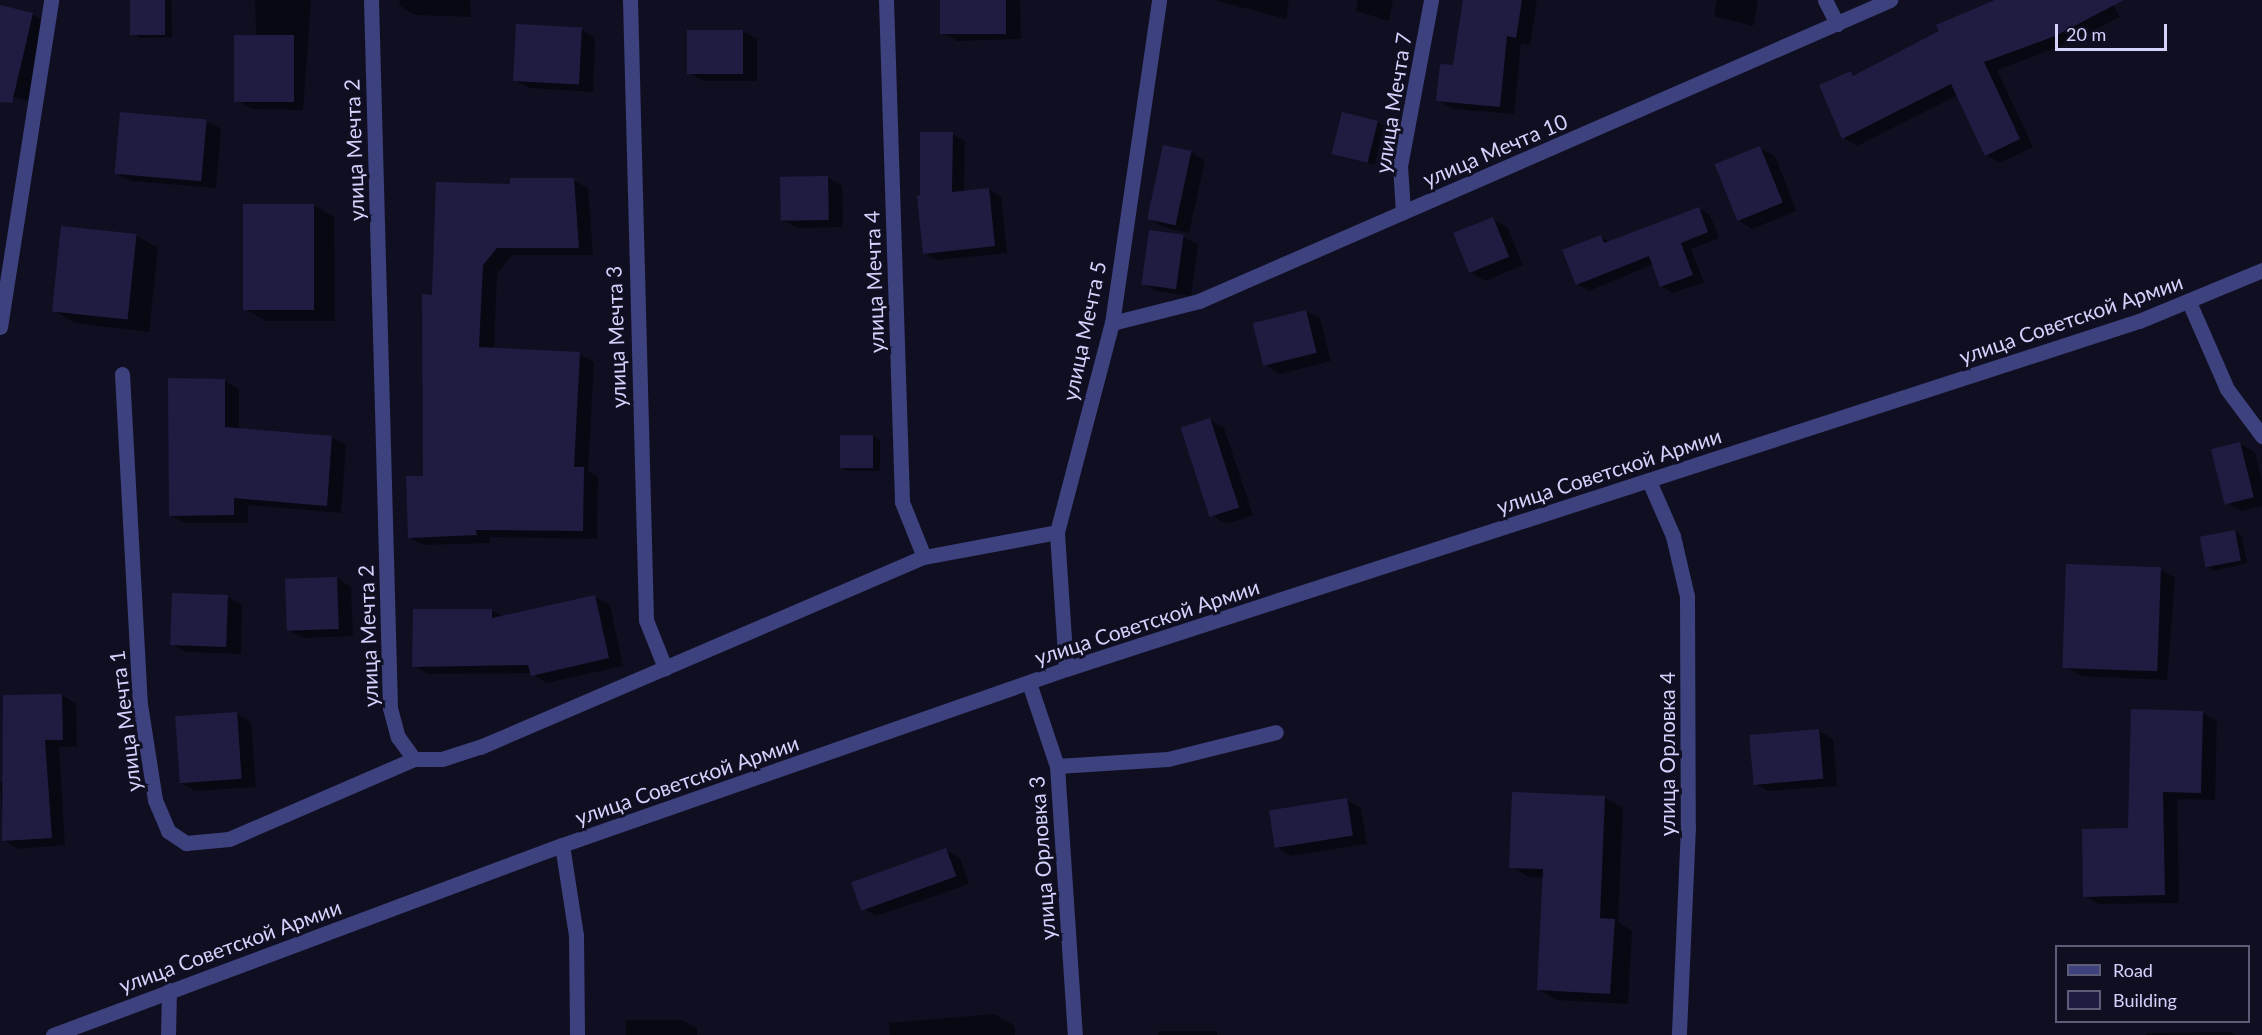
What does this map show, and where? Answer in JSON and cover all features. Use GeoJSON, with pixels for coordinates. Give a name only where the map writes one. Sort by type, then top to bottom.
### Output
{"type":"FeatureCollection","features":[{"type":"Feature","properties":{"kind":"street"},"geometry":{"type":"LineString","coordinates":[[0,327],[51,0]]}},
{"type":"Feature","properties":{"kind":"street","name":"улица Мечта 2"},"geometry":{"type":"LineString","coordinates":[[371,0],[390,708],[398,737],[414,759]]}},
{"type":"Feature","properties":{"kind":"street","name":"улица Мечта 3"},"geometry":{"type":"LineString","coordinates":[[630,0],[646,620],[665,668]]}},
{"type":"Feature","properties":{"kind":"street","name":"улица Мечта 4"},"geometry":{"type":"LineString","coordinates":[[886,0],[902,502],[924,557]]}},
{"type":"Feature","properties":{"kind":"street","name":"улица Мечта 5"},"geometry":{"type":"LineString","coordinates":[[1066,669],[1057,532],[1112,323],[1159,0]]}},
{"type":"Feature","properties":{"kind":"street","name":"улица Мечта 7"},"geometry":{"type":"LineString","coordinates":[[1403,213],[1400,166],[1431,0]]}},
{"type":"Feature","properties":{"kind":"street"},"geometry":{"type":"LineString","coordinates":[[1825,0],[1837,24]]}},
{"type":"Feature","properties":{"kind":"street","name":"улица Мечта 10"},"geometry":{"type":"LineString","coordinates":[[1112,323],[1199,301],[1890,0]]}},
{"type":"Feature","properties":{"kind":"street","name":"улица Советской Армии"},"geometry":{"type":"LineString","coordinates":[[52,1035],[562,845],[1066,669],[1649,481],[2189,302],[2262,270]]}},
{"type":"Feature","properties":{"kind":"street"},"geometry":{"type":"LineString","coordinates":[[2189,302],[2227,389],[2262,436]]}},
{"type":"Feature","properties":{"kind":"street","name":"улица Мечта 1"},"geometry":{"type":"LineString","coordinates":[[122,374],[140,704],[155,800],[168,831],[186,843],[229,839],[414,759]]}},
{"type":"Feature","properties":{"kind":"street","name":"улица Орловка 4"},"geometry":{"type":"LineString","coordinates":[[1649,481],[1673,536],[1687,596],[1688,826],[1679,1035]]}},
{"type":"Feature","properties":{"kind":"street"},"geometry":{"type":"LineString","coordinates":[[414,759],[442,759],[480,747],[924,557],[1057,532]]}},
{"type":"Feature","properties":{"kind":"street","name":"улица Орловка 3"},"geometry":{"type":"LineString","coordinates":[[1029,683],[1057,766],[1075,1035]]}},
{"type":"Feature","properties":{"kind":"street"},"geometry":{"type":"LineString","coordinates":[[1057,766],[1168,759],[1276,732]]}},
{"type":"Feature","properties":{"kind":"street"},"geometry":{"type":"LineString","coordinates":[[562,845],[576,934],[577,1035]]}},
{"type":"Feature","properties":{"kind":"street"},"geometry":{"type":"LineString","coordinates":[[168,1035],[169,990]]}},
{"type":"Feature","properties":{"kind":"building"},"geometry":{"type":"Polygon","coordinates":[[[130,0],[165,0],[165,35],[130,35],[130,0]]]}},
{"type":"Feature","properties":{"kind":"building"},"geometry":{"type":"Polygon","coordinates":[[[940,0],[1006,0],[1006,34],[940,34],[940,0]]]}},
{"type":"Feature","properties":{"kind":"building"},"geometry":{"type":"Polygon","coordinates":[[[1463,0],[1522,0],[1516,38],[1507,36],[1500,107],[1436,101],[1440,64],[1453,65],[1463,0]]]}},
{"type":"Feature","properties":{"kind":"building"},"geometry":{"type":"Polygon","coordinates":[[[1995,0],[2124,0],[2055,36],[1984,62],[2020,139],[1985,156],[1951,84],[1842,139],[1819,85],[1851,71],[1853,76],[1939,31],[1936,25],[1995,0]]]}},
{"type":"Feature","properties":{"kind":"building"},"geometry":{"type":"Polygon","coordinates":[[[0,5],[33,13],[12,103],[0,102],[0,5]]]}},
{"type":"Feature","properties":{"kind":"building"},"geometry":{"type":"Polygon","coordinates":[[[516,24],[582,27],[579,84],[513,81],[516,24]]]}},
{"type":"Feature","properties":{"kind":"building"},"geometry":{"type":"Polygon","coordinates":[[[687,30],[743,30],[743,74],[687,74],[687,30]]]}},
{"type":"Feature","properties":{"kind":"building"},"geometry":{"type":"Polygon","coordinates":[[[234,35],[294,35],[294,102],[234,102],[234,35]]]}},
{"type":"Feature","properties":{"kind":"building"},"geometry":{"type":"Polygon","coordinates":[[[120,112],[207,120],[201,181],[115,174],[120,112]]]}},
{"type":"Feature","properties":{"kind":"building"},"geometry":{"type":"Polygon","coordinates":[[[1342,112],[1378,121],[1367,163],[1332,154],[1342,112]]]}},
{"type":"Feature","properties":{"kind":"building"},"geometry":{"type":"Polygon","coordinates":[[[920,132],[953,132],[952,192],[989,188],[995,246],[923,254],[917,196],[920,195],[920,132]]]}},
{"type":"Feature","properties":{"kind":"building"},"geometry":{"type":"Polygon","coordinates":[[[1163,145],[1191,151],[1176,225],[1147,219],[1163,145]]]}},
{"type":"Feature","properties":{"kind":"building"},"geometry":{"type":"Polygon","coordinates":[[[1760,146],[1783,203],[1737,221],[1715,164],[1760,146]]]}},
{"type":"Feature","properties":{"kind":"building"},"geometry":{"type":"Polygon","coordinates":[[[828,176],[829,220],[781,221],[780,177],[828,176]]]}},
{"type":"Feature","properties":{"kind":"building"},"geometry":{"type":"Polygon","coordinates":[[[510,178],[574,178],[579,248],[497,248],[483,265],[479,347],[580,352],[574,467],[584,467],[583,531],[476,530],[477,535],[408,538],[406,476],[423,476],[422,294],[432,295],[436,182],[510,184],[510,178]]]}},
{"type":"Feature","properties":{"kind":"building"},"geometry":{"type":"Polygon","coordinates":[[[243,204],[314,204],[314,310],[243,310],[243,204]]]}},
{"type":"Feature","properties":{"kind":"building"},"geometry":{"type":"Polygon","coordinates":[[[1699,207],[1708,232],[1681,243],[1693,275],[1660,287],[1649,256],[1576,285],[1562,250],[1601,235],[1604,243],[1699,207]]]}},
{"type":"Feature","properties":{"kind":"building"},"geometry":{"type":"Polygon","coordinates":[[[1493,217],[1509,257],[1469,273],[1453,233],[1493,217]]]}},
{"type":"Feature","properties":{"kind":"building"},"geometry":{"type":"Polygon","coordinates":[[[61,226],[137,234],[128,319],[52,312],[61,226]]]}},
{"type":"Feature","properties":{"kind":"building"},"geometry":{"type":"Polygon","coordinates":[[[1149,230],[1184,235],[1176,289],[1141,284],[1149,230]]]}},
{"type":"Feature","properties":{"kind":"building"},"geometry":{"type":"Polygon","coordinates":[[[1306,310],[1317,353],[1263,366],[1253,323],[1306,310]]]}},
{"type":"Feature","properties":{"kind":"building"},"geometry":{"type":"Polygon","coordinates":[[[168,378],[225,379],[225,427],[332,436],[327,506],[234,498],[234,515],[169,516],[168,378]]]}},
{"type":"Feature","properties":{"kind":"building"},"geometry":{"type":"Polygon","coordinates":[[[1210,418],[1239,507],[1210,517],[1181,428],[1210,418]]]}},
{"type":"Feature","properties":{"kind":"building"},"geometry":{"type":"Polygon","coordinates":[[[840,435],[873,435],[873,468],[840,468],[840,435]]]}},
{"type":"Feature","properties":{"kind":"building"},"geometry":{"type":"Polygon","coordinates":[[[2240,442],[2254,497],[2225,505],[2211,449],[2240,442]]]}},
{"type":"Feature","properties":{"kind":"building"},"geometry":{"type":"Polygon","coordinates":[[[2235,530],[2241,560],[2206,567],[2200,537],[2235,530]]]}},
{"type":"Feature","properties":{"kind":"building"},"geometry":{"type":"Polygon","coordinates":[[[2066,564],[2161,567],[2157,671],[2062,668],[2066,564]]]}},
{"type":"Feature","properties":{"kind":"building"},"geometry":{"type":"Polygon","coordinates":[[[337,577],[339,629],[287,631],[285,579],[337,577]]]}},
{"type":"Feature","properties":{"kind":"building"},"geometry":{"type":"Polygon","coordinates":[[[172,593],[228,595],[226,647],[170,645],[172,593]]]}},
{"type":"Feature","properties":{"kind":"building"},"geometry":{"type":"Polygon","coordinates":[[[595,595],[609,658],[531,676],[528,665],[412,667],[413,609],[492,609],[492,618],[595,595]]]}},
{"type":"Feature","properties":{"kind":"building"},"geometry":{"type":"Polygon","coordinates":[[[62,694],[63,740],[45,740],[52,838],[2,841],[3,695],[62,694]]]}},
{"type":"Feature","properties":{"kind":"building"},"geometry":{"type":"Polygon","coordinates":[[[2131,709],[2203,711],[2201,793],[2163,792],[2165,895],[2083,897],[2082,829],[2128,828],[2131,709]]]}},
{"type":"Feature","properties":{"kind":"building"},"geometry":{"type":"Polygon","coordinates":[[[237,712],[242,779],[180,783],[175,716],[237,712]]]}},
{"type":"Feature","properties":{"kind":"building"},"geometry":{"type":"Polygon","coordinates":[[[1819,729],[1823,779],[1754,785],[1749,735],[1819,729]]]}},
{"type":"Feature","properties":{"kind":"building"},"geometry":{"type":"Polygon","coordinates":[[[1512,792],[1605,796],[1600,918],[1615,919],[1610,994],[1537,990],[1543,869],[1509,868],[1512,792]]]}},
{"type":"Feature","properties":{"kind":"building"},"geometry":{"type":"Polygon","coordinates":[[[1347,798],[1353,836],[1275,848],[1269,810],[1347,798]]]}},
{"type":"Feature","properties":{"kind":"building"},"geometry":{"type":"Polygon","coordinates":[[[946,848],[956,876],[861,911],[851,883],[946,848]]]}}]}
